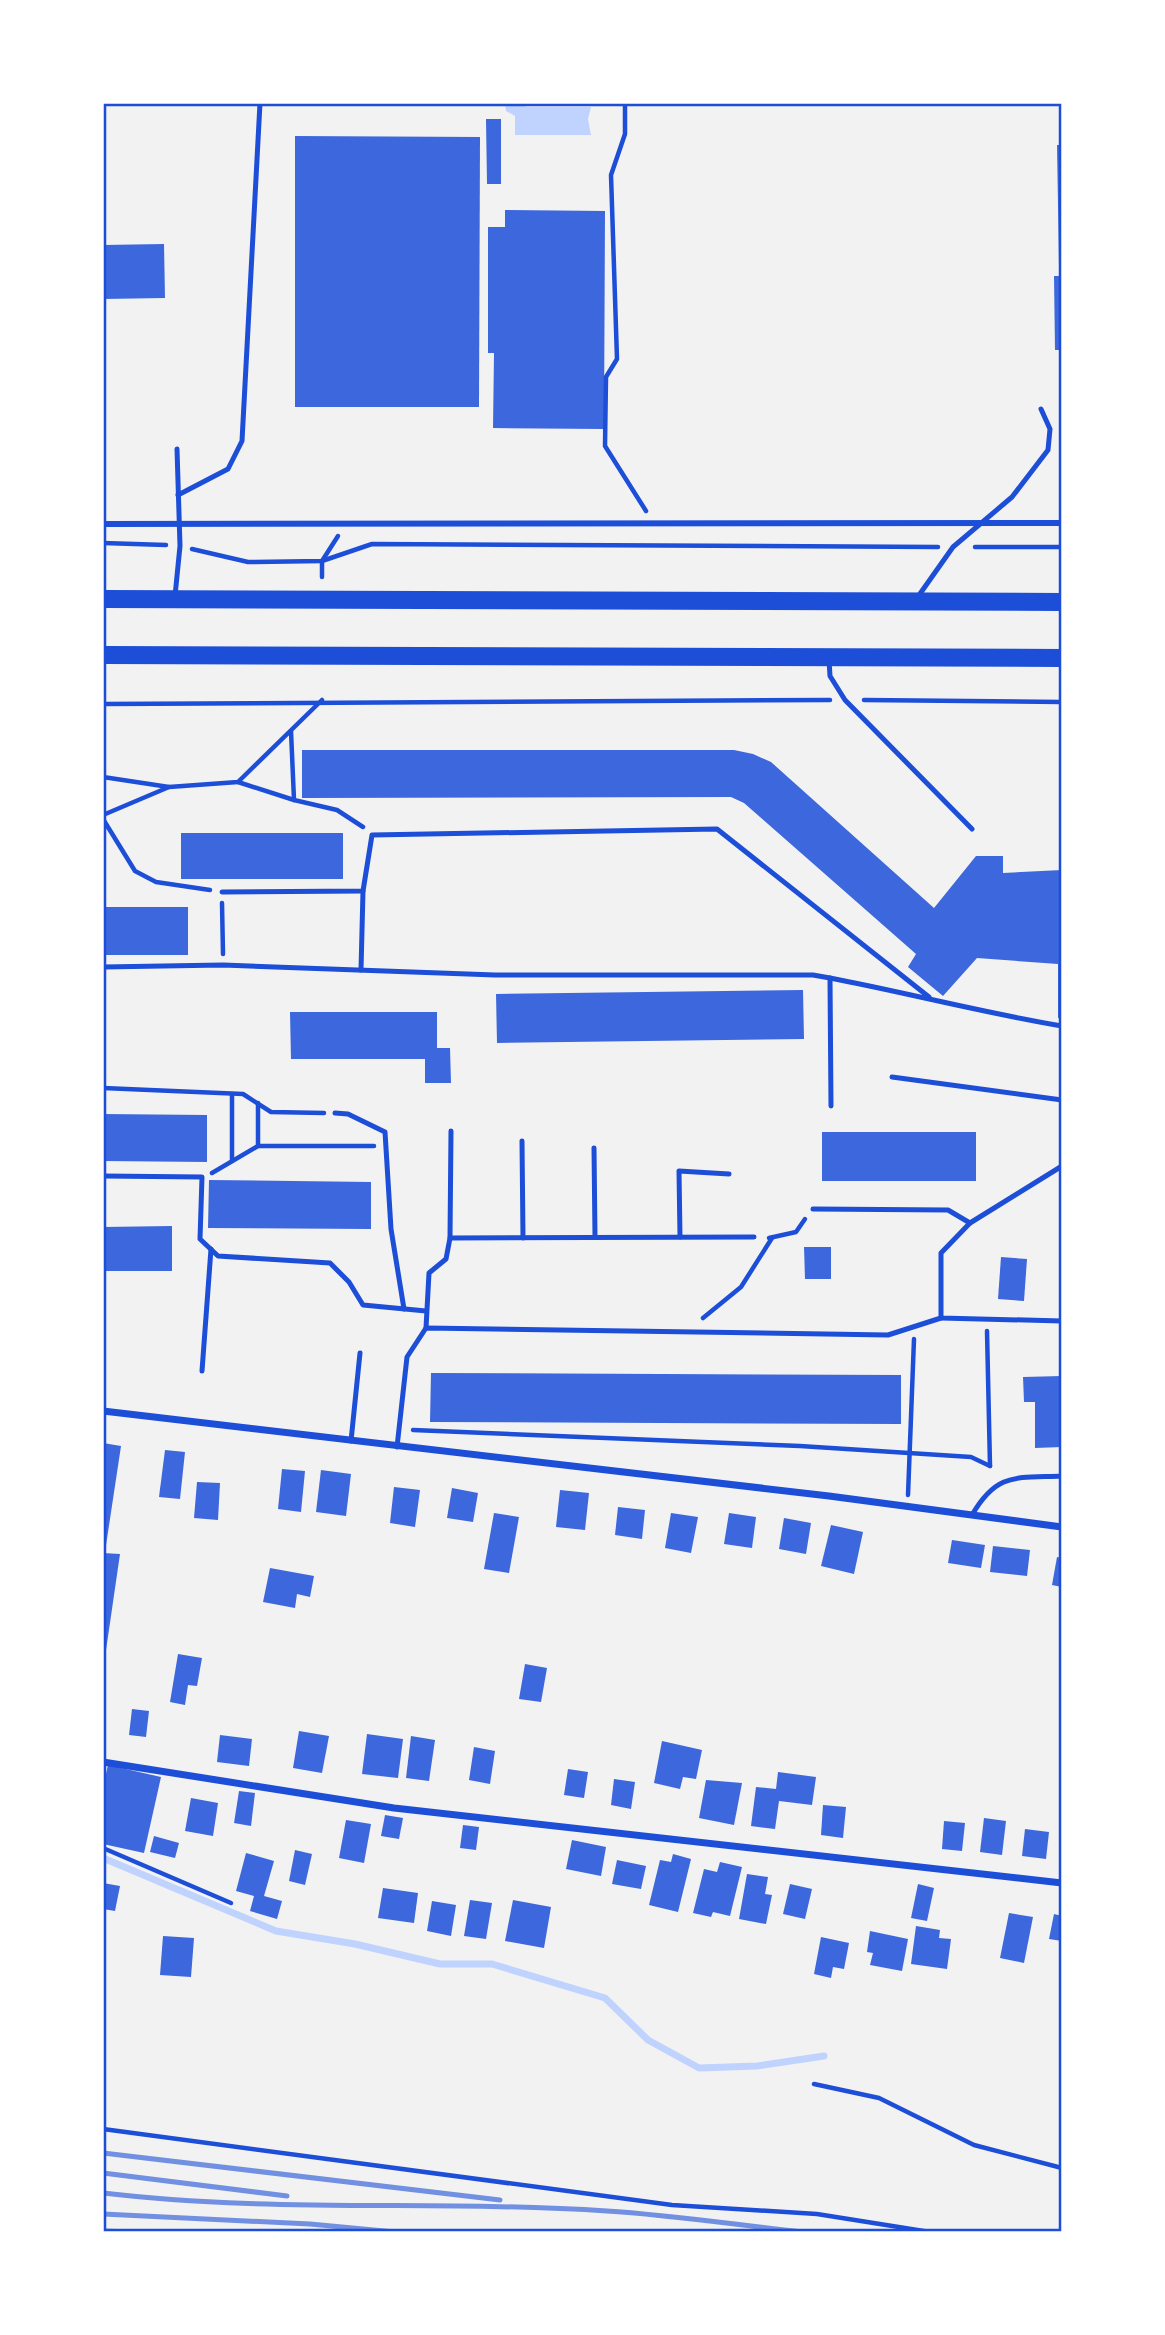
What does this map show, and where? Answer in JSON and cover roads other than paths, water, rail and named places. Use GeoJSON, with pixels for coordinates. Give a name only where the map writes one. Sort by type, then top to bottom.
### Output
{"type":"FeatureCollection","features":[{"type":"Feature","properties":{"kind":"main road"},"geometry":{"type":"LineString","coordinates":[[103,599],[1062,602]]}},
{"type":"Feature","properties":{"kind":"main road"},"geometry":{"type":"LineString","coordinates":[[103,655],[1062,658]]}},
{"type":"Feature","properties":{"kind":"street"},"geometry":{"type":"LineString","coordinates":[[103,524],[1062,523]]}},
{"type":"Feature","properties":{"kind":"street"},"geometry":{"type":"LineString","coordinates":[[103,1411],[908,1506],[1062,1527]]}},
{"type":"Feature","properties":{"kind":"street"},"geometry":{"type":"LineString","coordinates":[[103,1762],[394,1808],[1062,1883]]}},
{"type":"Feature","properties":{"kind":"lane"},"geometry":{"type":"LineString","coordinates":[[178,495],[228,469],[242,441],[261,103]]}},
{"type":"Feature","properties":{"kind":"lane"},"geometry":{"type":"LineString","coordinates":[[914,602],[953,547],[979,522],[1012,497],[1048,450],[1050,429],[1041,409]]}},
{"type":"Feature","properties":{"kind":"lane"},"geometry":{"type":"LineString","coordinates":[[174,599],[180,546],[177,449]]}},
{"type":"Feature","properties":{"kind":"lane"},"geometry":{"type":"LineString","coordinates":[[829,657],[830,676],[845,699],[972,829]]}},
{"type":"Feature","properties":{"kind":"lane"},"geometry":{"type":"LineString","coordinates":[[361,970],[363,891],[372,835],[717,829],[929,997]]}},
{"type":"Feature","properties":{"kind":"lane"},"geometry":{"type":"LineString","coordinates":[[222,892],[363,891]]}},
{"type":"Feature","properties":{"kind":"lane"},"geometry":{"type":"LineString","coordinates":[[103,967],[223,965],[495,975],[813,975],[929,997],[979,1012],[1062,1026]]}},
{"type":"Feature","properties":{"kind":"lane"},"geometry":{"type":"LineString","coordinates":[[830,978],[831,1106]]}},
{"type":"Feature","properties":{"kind":"lane"},"geometry":{"type":"LineString","coordinates":[[892,1077],[1062,1100]]}},
{"type":"Feature","properties":{"kind":"lane"},"geometry":{"type":"LineString","coordinates":[[335,1113],[348,1114],[385,1132],[390,1229],[404,1309]]}},
{"type":"Feature","properties":{"kind":"lane"},"geometry":{"type":"LineString","coordinates":[[397,1447],[407,1357],[426,1328],[429,1273],[446,1259],[450,1238],[451,1130]]}},
{"type":"Feature","properties":{"kind":"lane"},"geometry":{"type":"LineString","coordinates":[[522,1140],[523,1238]]}},
{"type":"Feature","properties":{"kind":"lane"},"geometry":{"type":"LineString","coordinates":[[594,1148],[595,1237]]}},
{"type":"Feature","properties":{"kind":"lane"},"geometry":{"type":"LineString","coordinates":[[941,1318],[941,1253],[970,1223],[1062,1166]]}},
{"type":"Feature","properties":{"kind":"lane"},"geometry":{"type":"LineString","coordinates":[[680,1237],[679,1171],[729,1174]]}},
{"type":"Feature","properties":{"kind":"lane"},"geometry":{"type":"LineString","coordinates":[[103,1176],[202,1177],[200,1239],[218,1256],[330,1263],[349,1282],[363,1306],[426,1311]]}},
{"type":"Feature","properties":{"kind":"lane"},"geometry":{"type":"LineString","coordinates":[[813,1209],[948,1210],[970,1223]]}},
{"type":"Feature","properties":{"kind":"lane"},"geometry":{"type":"LineString","coordinates":[[450,1238],[754,1237]]}},
{"type":"Feature","properties":{"kind":"lane"},"geometry":{"type":"LineString","coordinates":[[202,1371],[211,1250]]}},
{"type":"Feature","properties":{"kind":"lane"},"geometry":{"type":"LineString","coordinates":[[426,1328],[888,1335],[941,1318],[1062,1321]]}},
{"type":"Feature","properties":{"kind":"lane"},"geometry":{"type":"LineString","coordinates":[[351,1441],[360,1353]]}},
{"type":"Feature","properties":{"kind":"lane"},"geometry":{"type":"LineString","coordinates":[[972,1515],[991,1488],[1013,1479],[1062,1476]]}},
{"type":"Feature","properties":{"kind":"water"},"geometry":{"type":"Polygon","coordinates":[[[505,103],[524,103],[525,107],[591,107],[588,119],[591,135],[515,135],[515,116],[506,111],[505,103]]]}},
{"type":"Feature","properties":{"kind":"waterway"},"geometry":{"type":"LineString","coordinates":[[103,1858],[276,1931],[355,1944],[440,1964],[492,1964],[605,1998],[648,2040],[699,2068],[757,2066],[824,2056]]}},
{"type":"Feature","properties":{"kind":"railway"},"geometry":{"type":"LineString","coordinates":[[103,2153],[500,2200]]}},
{"type":"Feature","properties":{"kind":"railway"},"geometry":{"type":"LineString","coordinates":[[103,2173],[287,2196]]}},
{"type":"Feature","properties":{"kind":"railway"},"geometry":{"type":"LineString","coordinates":[[103,2193],[229,2203],[481,2206],[607,2211],[802,2232]]}},
{"type":"Feature","properties":{"kind":"railway"},"geometry":{"type":"LineString","coordinates":[[103,2214],[310,2224],[395,2232]]}},
{"type":"Feature","properties":{"kind":"railway"},"geometry":{"type":"LineString","coordinates":[[103,2231],[130,2232]]}}]}
